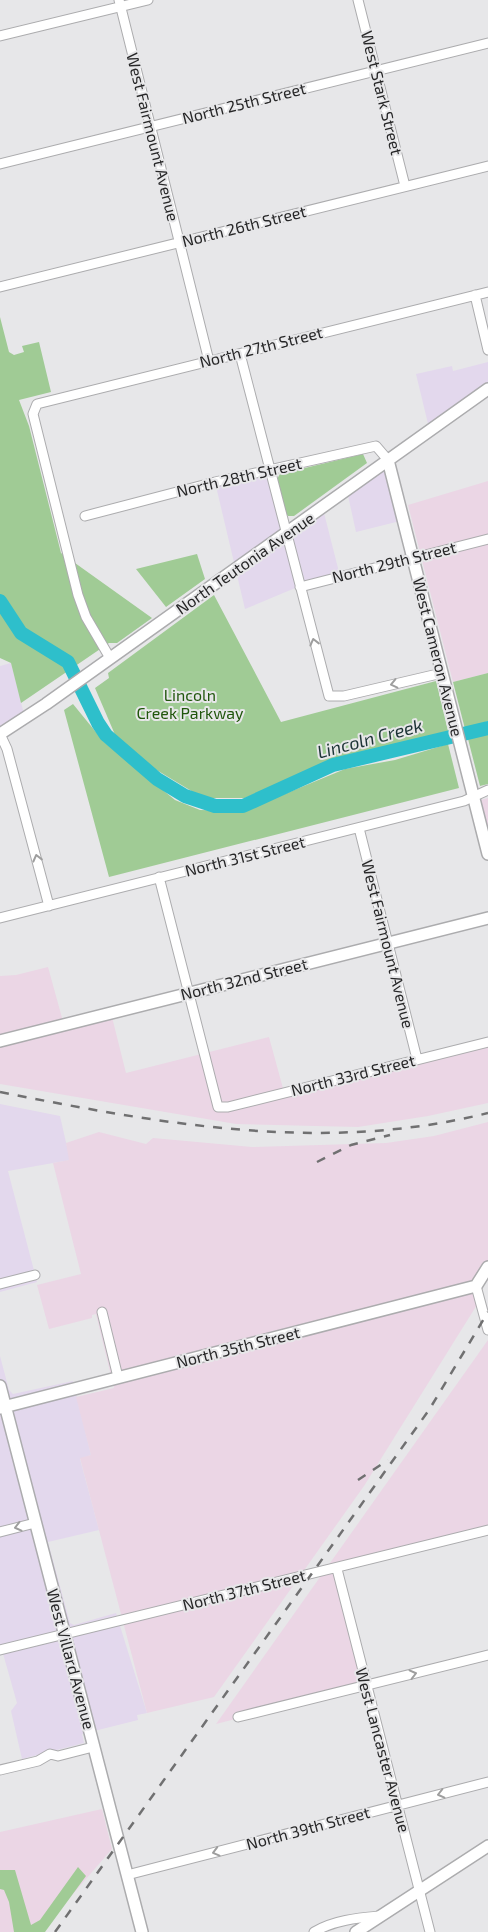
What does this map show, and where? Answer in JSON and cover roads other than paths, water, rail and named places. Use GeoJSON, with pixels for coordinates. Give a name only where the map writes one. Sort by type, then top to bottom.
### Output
{"type":"FeatureCollection","features":[{"type":"Feature","properties":{"kind":"street"},"geometry":{"type":"LineString","coordinates":[[0,36],[120,3],[148,0]]}},
{"type":"Feature","properties":{"kind":"street","name":"West Stark Street"},"geometry":{"type":"LineString","coordinates":[[358,0],[405,186]]}},
{"type":"Feature","properties":{"kind":"street","name":"West Fairmount Avenue"},"geometry":{"type":"LineString","coordinates":[[120,3],[209,361]]}},
{"type":"Feature","properties":{"kind":"street","name":"North 25th Street"},"geometry":{"type":"LineString","coordinates":[[0,164],[488,43]]}},
{"type":"Feature","properties":{"kind":"street","name":"North 26th Street"},"geometry":{"type":"LineString","coordinates":[[0,287],[488,166]]}},
{"type":"Feature","properties":{"kind":"street","name":"North 27th Street"},"geometry":{"type":"LineString","coordinates":[[107,659],[86,617],[78,595],[33,414],[35,406],[45,401],[488,292]]}},
{"type":"Feature","properties":{"kind":"street"},"geometry":{"type":"LineString","coordinates":[[474,295],[488,350]]}},
{"type":"Feature","properties":{"kind":"street"},"geometry":{"type":"LineString","coordinates":[[240,354],[329,696],[344,696],[442,673]]}},
{"type":"Feature","properties":{"kind":"street","name":"North Teutonia Avenue"},"geometry":{"type":"LineString","coordinates":[[0,734],[46,704],[107,659],[287,534],[488,389]]}},
{"type":"Feature","properties":{"kind":"street","name":"North 28th Street"},"geometry":{"type":"LineString","coordinates":[[85,516],[270,469],[376,446],[388,460]]}},
{"type":"Feature","properties":{"kind":"street","name":"West Cameron Avenue"},"geometry":{"type":"LineString","coordinates":[[388,460],[488,854]]}},
{"type":"Feature","properties":{"kind":"street","name":"North 29th Street"},"geometry":{"type":"LineString","coordinates":[[300,587],[488,539]]}},
{"type":"Feature","properties":{"kind":"street"},"geometry":{"type":"LineString","coordinates":[[0,734],[7,749],[49,906]]}},
{"type":"Feature","properties":{"kind":"street","name":"North 31st Street"},"geometry":{"type":"LineString","coordinates":[[0,918],[464,801],[488,790]]}},
{"type":"Feature","properties":{"kind":"street","name":"West Fairmount Avenue"},"geometry":{"type":"LineString","coordinates":[[359,828],[417,1059]]}},
{"type":"Feature","properties":{"kind":"street"},"geometry":{"type":"LineString","coordinates":[[159,877],[188,993]]}},
{"type":"Feature","properties":{"kind":"street","name":"North 32nd Street"},"geometry":{"type":"LineString","coordinates":[[0,1041],[488,918]]}},
{"type":"Feature","properties":{"kind":"street","name":"North 33rd Street"},"geometry":{"type":"LineString","coordinates":[[188,993],[218,1107],[237,1104],[488,1042]]}},
{"type":"Feature","properties":{"kind":"street"},"geometry":{"type":"LineString","coordinates":[[488,1267],[476,1286],[488,1330]]}},
{"type":"Feature","properties":{"kind":"street"},"geometry":{"type":"LineString","coordinates":[[0,1284],[34,1275]]}},
{"type":"Feature","properties":{"kind":"street","name":"North 35th Street"},"geometry":{"type":"LineString","coordinates":[[2,1407],[476,1286]]}},
{"type":"Feature","properties":{"kind":"street"},"geometry":{"type":"LineString","coordinates":[[102,1312],[118,1378]]}},
{"type":"Feature","properties":{"kind":"street","name":"West Villard Avenue"},"geometry":{"type":"LineString","coordinates":[[0,1386],[2,1407],[35,1523],[142,1932]]}},
{"type":"Feature","properties":{"kind":"street"},"geometry":{"type":"LineString","coordinates":[[0,1532],[35,1523]]}},
{"type":"Feature","properties":{"kind":"street","name":"North 37th Street"},"geometry":{"type":"LineString","coordinates":[[0,1650],[336,1569],[488,1530]]}},
{"type":"Feature","properties":{"kind":"street","name":"West Lancaster Avenue"},"geometry":{"type":"LineString","coordinates":[[336,1569],[430,1932]]}},
{"type":"Feature","properties":{"kind":"street"},"geometry":{"type":"LineString","coordinates":[[238,1717],[488,1655]]}},
{"type":"Feature","properties":{"kind":"street"},"geometry":{"type":"LineString","coordinates":[[0,1770],[38,1761],[50,1754],[58,1756],[93,1746]]}},
{"type":"Feature","properties":{"kind":"street","name":"North 39th Street"},"geometry":{"type":"LineString","coordinates":[[127,1875],[488,1782]]}},
{"type":"Feature","properties":{"kind":"street"},"geometry":{"type":"LineString","coordinates":[[356,1932],[488,1846]]}},
{"type":"Feature","properties":{"kind":"street"},"geometry":{"type":"LineString","coordinates":[[315,1932],[321,1928],[357,1918],[380,1916]]}},
{"type":"Feature","properties":{"kind":"waterway","name":"Lincoln Creek"},"geometry":{"type":"LineString","coordinates":[[0,601],[21,633],[68,662],[98,723],[106,735],[157,779],[185,796],[215,806],[243,806],[333,765],[488,728]]}},
{"type":"Feature","properties":{"kind":"railway"},"geometry":{"type":"LineString","coordinates":[[0,1092],[122,1115],[182,1124],[304,1133],[365,1132],[427,1125],[488,1113]]}},
{"type":"Feature","properties":{"kind":"railway"},"geometry":{"type":"LineString","coordinates":[[317,1162],[351,1145],[390,1135]]}},
{"type":"Feature","properties":{"kind":"railway"},"geometry":{"type":"LineString","coordinates":[[55,1932],[429,1410],[488,1312]]}},
{"type":"Feature","properties":{"kind":"railway"},"geometry":{"type":"LineString","coordinates":[[358,1480],[388,1460]]}},
{"type":"Feature","properties":{"kind":"park label","name":"Lincoln Creek Parkway"},"geometry":{"type":"Point","coordinates":[190,704]}}]}
